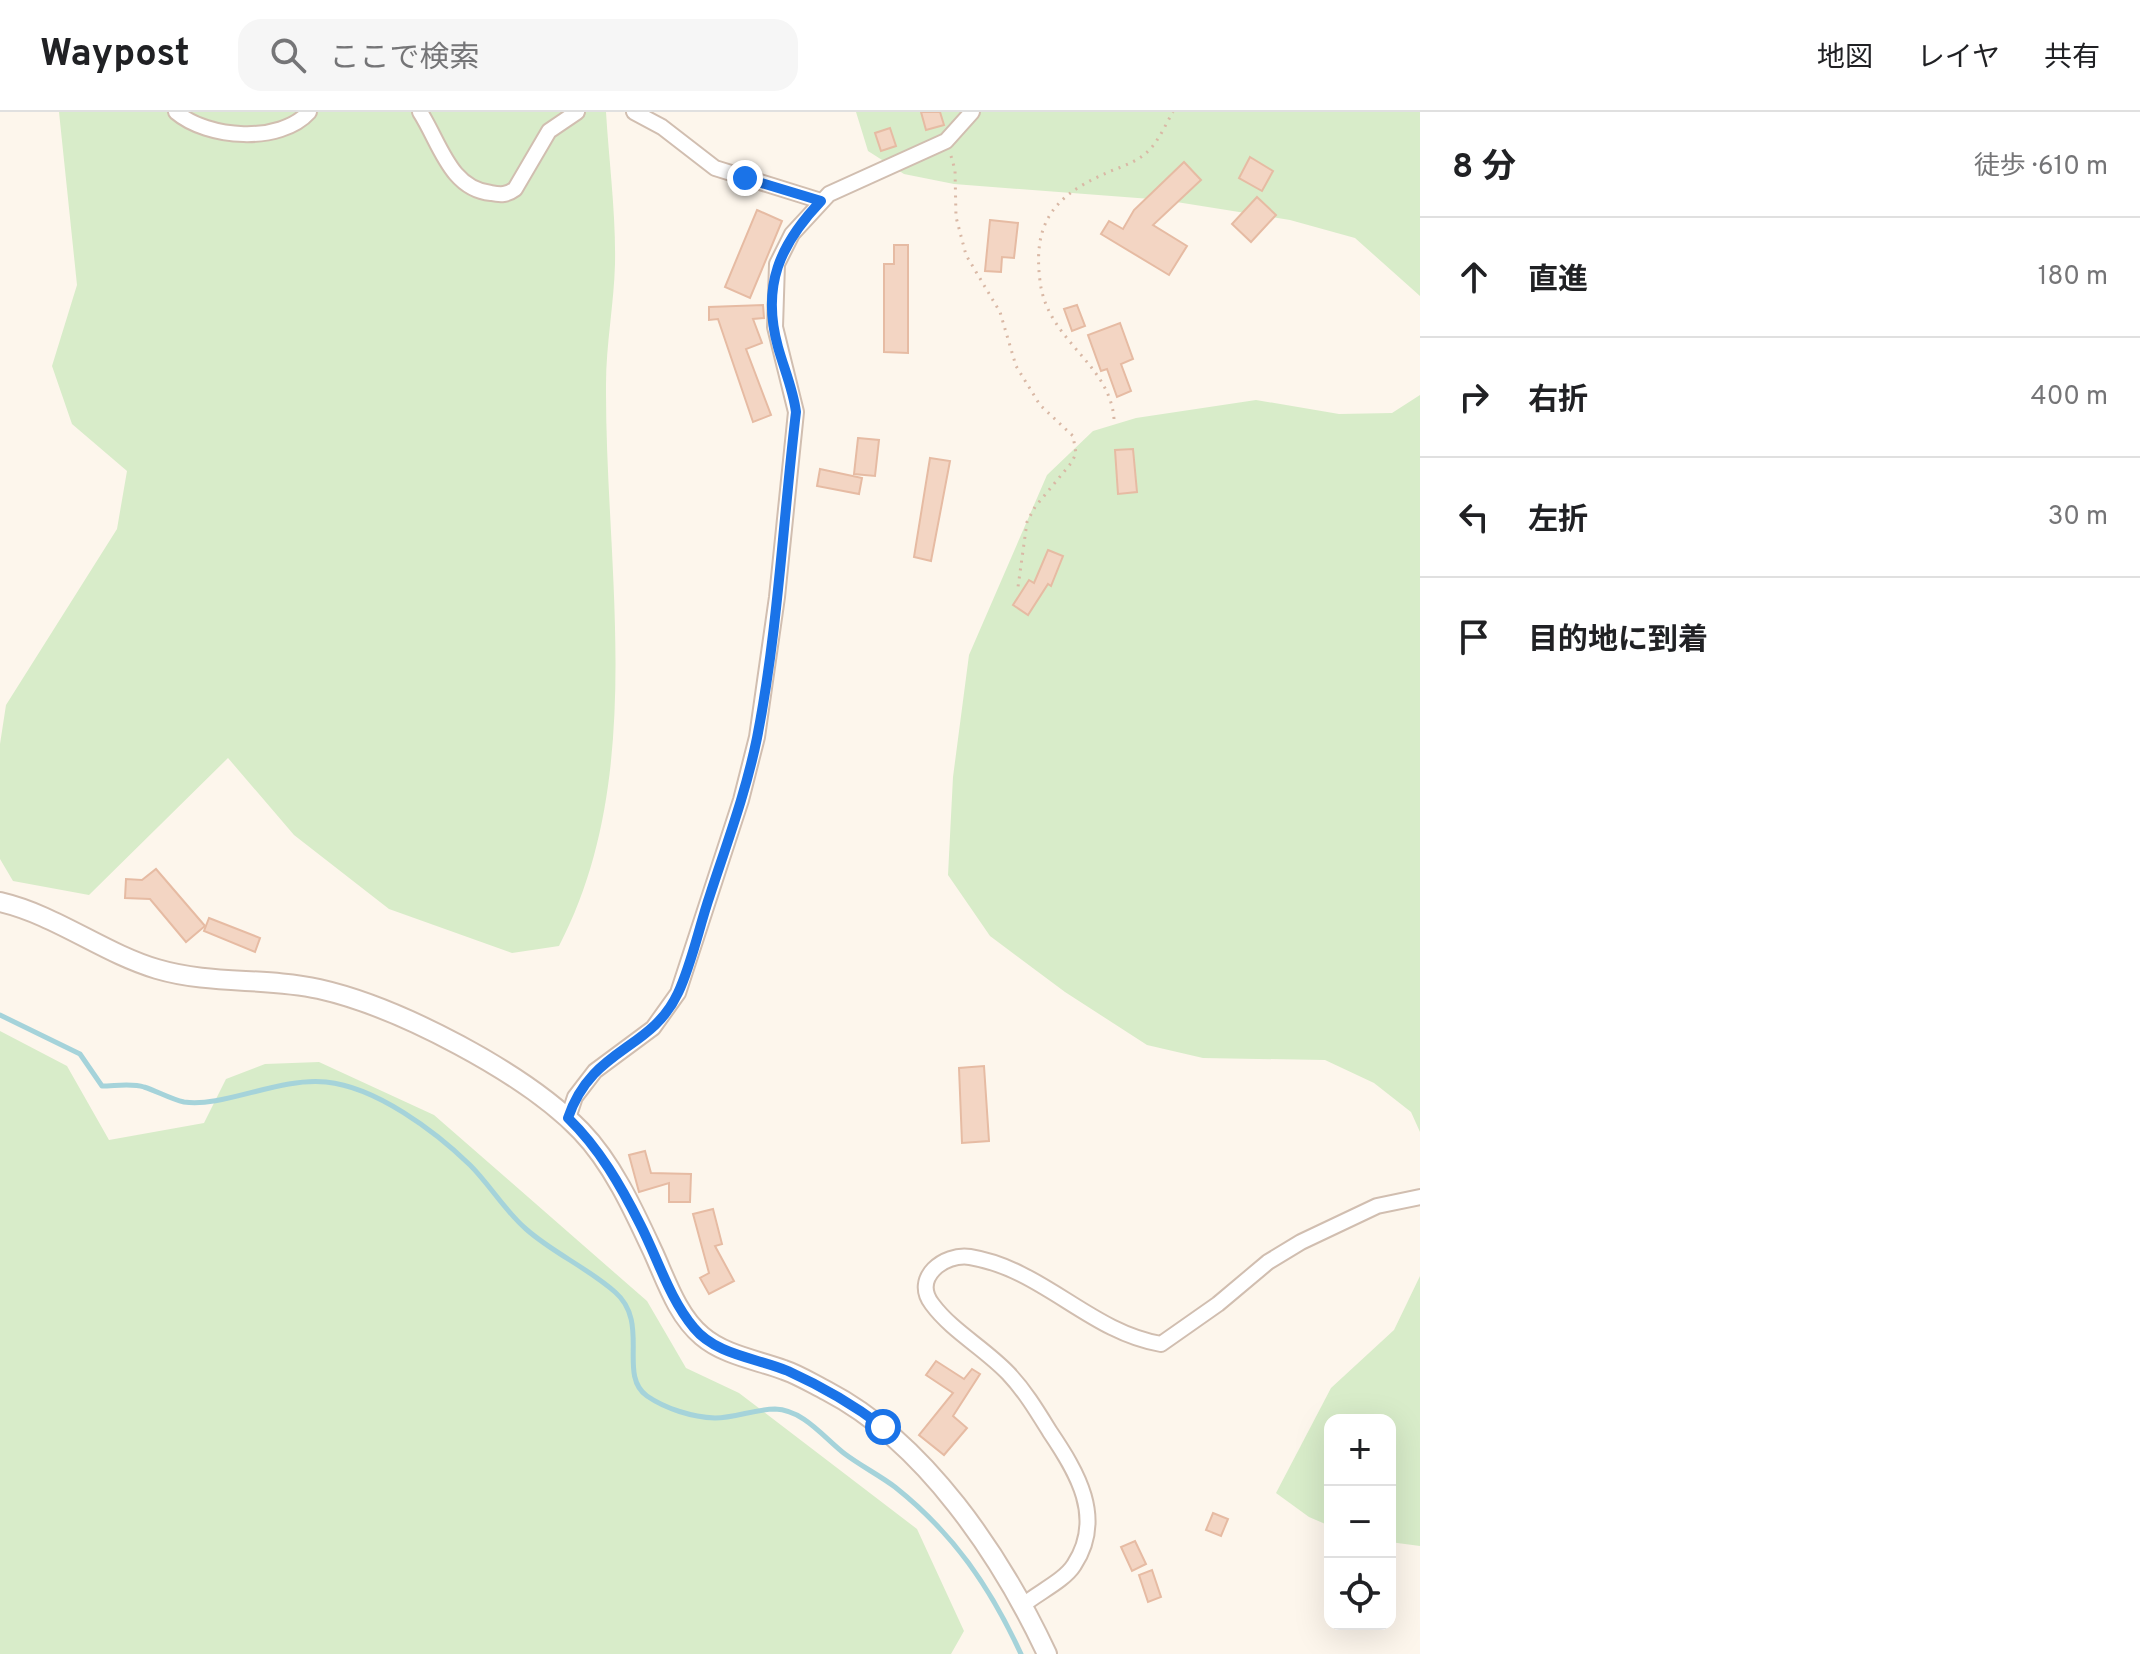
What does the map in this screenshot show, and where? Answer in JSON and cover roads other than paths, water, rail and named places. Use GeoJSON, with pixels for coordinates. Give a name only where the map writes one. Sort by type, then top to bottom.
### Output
{"type":"FeatureCollection","features":[{"type":"Feature","properties":{"kind":"street"},"geometry":{"type":"LineString","coordinates":[[176,112],[195,124],[258,133],[289,128],[309,112]]}},
{"type":"Feature","properties":{"kind":"street"},"geometry":{"type":"LineString","coordinates":[[420,112],[456,177],[470,188],[500,194],[515,189],[549,131],[577,112]]}},
{"type":"Feature","properties":{"kind":"street"},"geometry":{"type":"LineString","coordinates":[[634,112],[662,127],[715,168],[821,201]]}},
{"type":"Feature","properties":{"kind":"street"},"geometry":{"type":"LineString","coordinates":[[568,1118],[575,1097],[595,1071],[609,1057],[653,1028],[678,993],[741,800],[757,737],[777,597],[796,412],[793,391],[777,343],[777,264],[792,234],[821,201],[845,186],[946,141],[972,112]]}},
{"type":"Feature","properties":{"kind":"street"},"geometry":{"type":"LineString","coordinates":[[0,902],[50,920],[155,968],[192,978],[321,989],[366,1004],[486,1059],[534,1090],[568,1118],[600,1155],[640,1224],[681,1310],[695,1330],[719,1347],[786,1371],[830,1392],[883,1427],[938,1480],[1022,1606],[1047,1654]]}},
{"type":"Feature","properties":{"kind":"street"},"geometry":{"type":"LineString","coordinates":[[1022,1606],[1072,1568],[1087,1541],[1087,1507],[1073,1465],[1023,1390],[993,1358],[956,1329],[928,1297],[927,1282],[938,1264],[947,1257],[960,1255],[992,1262],[1033,1278],[1123,1335],[1161,1344],[1218,1304],[1268,1262],[1301,1242],[1377,1206],[1420,1197]]}},
{"type":"Feature","properties":{"kind":"waterway"},"geometry":{"type":"LineString","coordinates":[[0,1015],[80,1054],[102,1086],[139,1086],[179,1101],[199,1103],[289,1084],[326,1082],[365,1092],[404,1113],[440,1138],[470,1165],[526,1229],[615,1292],[631,1318],[634,1375],[638,1387],[647,1396],[671,1408],[706,1417],[722,1418],[775,1409],[804,1419],[845,1454],[895,1487],[953,1543],[997,1606],[1021,1654]]}}]}
